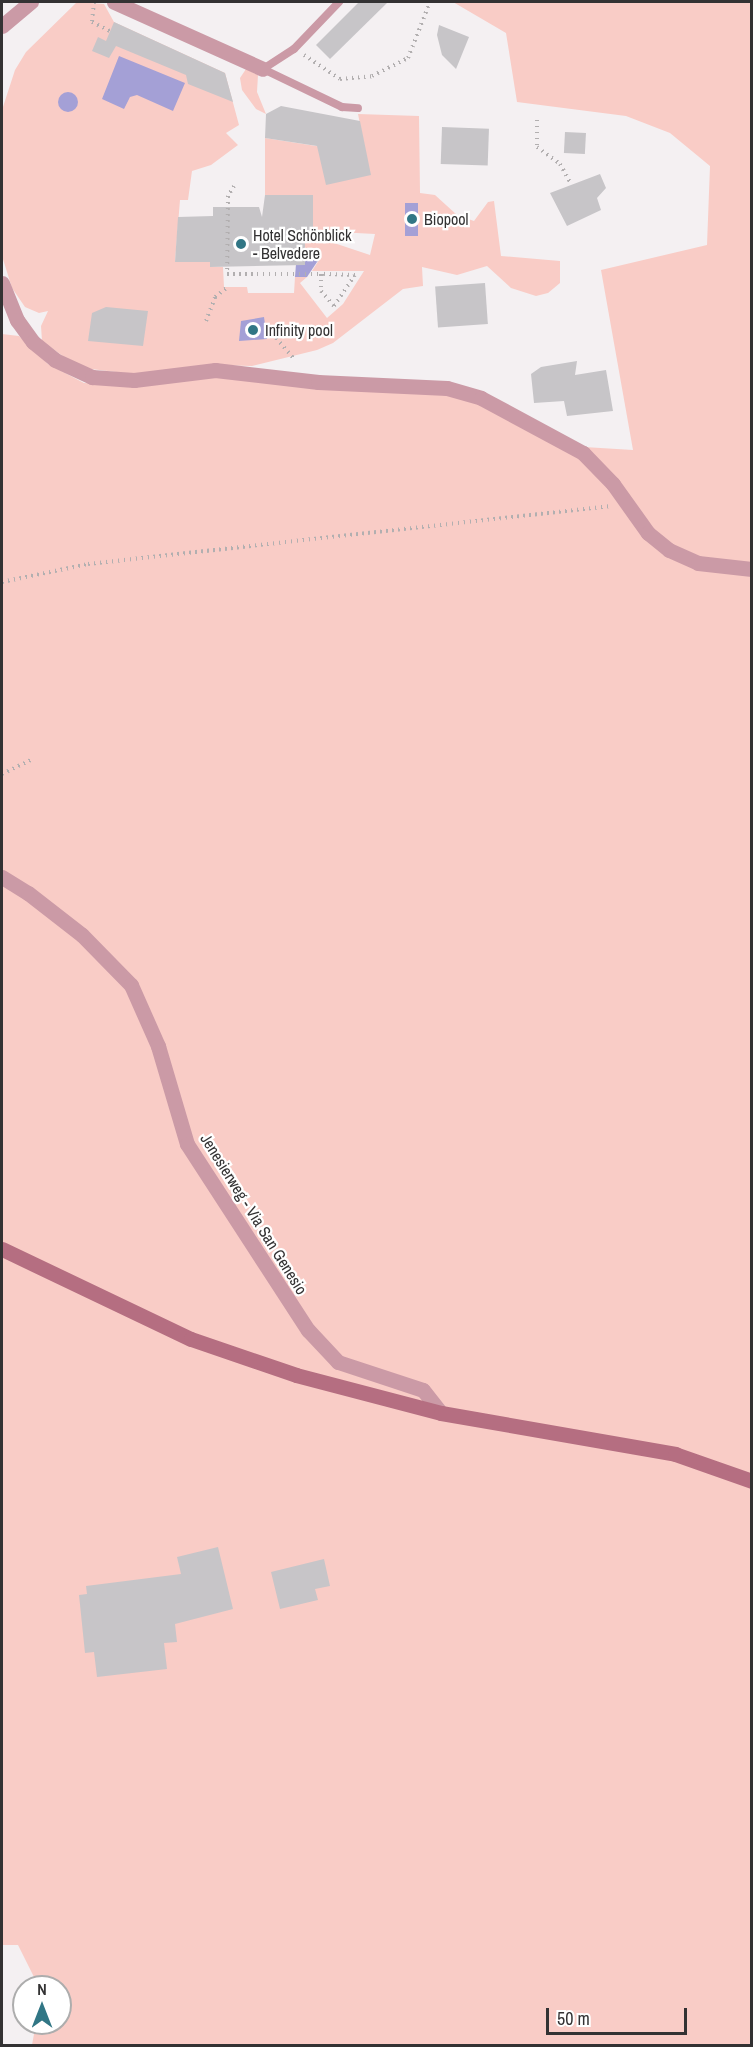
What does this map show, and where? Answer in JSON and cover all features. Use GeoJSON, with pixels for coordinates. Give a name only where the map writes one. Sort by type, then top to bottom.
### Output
{"type":"FeatureCollection","features":[{"type":"Feature","properties":{"kind":"main road"},"geometry":{"type":"LineString","coordinates":[[2,1249],[217,1349],[376,1399],[441,1413],[675,1454],[752,1481]]}},
{"type":"Feature","properties":{"kind":"street"},"geometry":{"type":"LineString","coordinates":[[2,26],[31,2]]}},
{"type":"Feature","properties":{"kind":"street"},"geometry":{"type":"LineString","coordinates":[[114,2],[263,69]]}},
{"type":"Feature","properties":{"kind":"street"},"geometry":{"type":"LineString","coordinates":[[2,283],[28,336],[46,354],[73,371],[92,377],[134,380],[215,370],[464,392],[501,406],[583,453],[613,484],[648,533],[669,550],[698,563],[752,569]]}},
{"type":"Feature","properties":{"kind":"street","name":"Jenesierweg - Via San Genesio"},"geometry":{"type":"LineString","coordinates":[[2,877],[28,893],[82,935],[131,985],[158,1046],[187,1144],[316,1339],[338,1362],[353,1370],[423,1390],[441,1413]]}},
{"type":"Feature","properties":{"kind":"lane"},"geometry":{"type":"LineString","coordinates":[[263,69],[294,49],[339,2]]}},
{"type":"Feature","properties":{"kind":"lane"},"geometry":{"type":"LineString","coordinates":[[263,69],[342,107],[358,108]]}},
{"type":"Feature","properties":{"kind":"path"},"geometry":{"type":"LineString","coordinates":[[94,2],[92,22],[110,31]]}},
{"type":"Feature","properties":{"kind":"path"},"geometry":{"type":"LineString","coordinates":[[294,49],[340,78],[372,76],[408,58],[430,2]]}},
{"type":"Feature","properties":{"kind":"path"},"geometry":{"type":"LineString","coordinates":[[537,120],[537,147],[560,164],[571,184]]}},
{"type":"Feature","properties":{"kind":"path"},"geometry":{"type":"LineString","coordinates":[[234,186],[228,196],[227,274],[321,274],[355,275],[334,306],[321,291],[321,274]]}},
{"type":"Feature","properties":{"kind":"path"},"geometry":{"type":"LineString","coordinates":[[206,321],[213,299],[228,287]]}},
{"type":"Feature","properties":{"kind":"path"},"geometry":{"type":"LineString","coordinates":[[276,338],[295,360]]}},
{"type":"Feature","properties":{"kind":"path"},"geometry":{"type":"LineString","coordinates":[[2,582],[88,564],[627,504]]}},
{"type":"Feature","properties":{"kind":"path"},"geometry":{"type":"LineString","coordinates":[[2,774],[33,759]]}},
{"type":"Feature","properties":{"kind":"shaded area"},"geometry":{"type":"Polygon","coordinates":[[[77,2],[104,4],[114,22],[225,73],[239,125],[226,133],[238,145],[211,165],[192,171],[188,200],[180,200],[175,262],[210,262],[211,267],[223,267],[224,287],[247,287],[248,293],[294,293],[295,277],[307,277],[300,283],[327,318],[343,304],[364,271],[312,271],[321,257],[305,256],[305,232],[313,195],[265,195],[265,138],[335,149],[370,174],[358,114],[419,116],[420,193],[435,195],[457,215],[474,221],[488,202],[494,201],[501,256],[560,261],[560,283],[548,293],[536,296],[511,288],[487,266],[457,275],[422,267],[423,286],[403,289],[333,343],[317,350],[252,366],[216,365],[133,374],[91,369],[71,362],[42,341],[41,326],[48,311],[39,313],[25,307],[12,288],[2,256],[2,110],[15,70],[26,52],[77,2]],[[337,232],[334,243],[370,255],[375,234],[337,232]]]}},
{"type":"Feature","properties":{"kind":"shaded area"},"geometry":{"type":"Polygon","coordinates":[[[453,2],[751,2],[751,2045],[32,2045],[34,2035],[72,2035],[72,1975],[33,1975],[18,1945],[2,1945],[2,334],[19,336],[48,364],[84,383],[139,386],[198,376],[439,393],[467,399],[568,446],[633,450],[601,270],[707,245],[710,166],[670,133],[626,116],[517,102],[506,33],[453,2]]]}},
{"type":"Feature","properties":{"kind":"shaded area"},"geometry":{"type":"Polygon","coordinates":[[[119,56],[185,83],[173,111],[137,95],[130,97],[124,109],[102,99],[119,56]]]}},
{"type":"Feature","properties":{"kind":"shaded area"},"geometry":{"type":"Polygon","coordinates":[[[246,69],[258,75],[257,92],[266,114],[256,109],[242,90],[240,78],[246,69]]]}},
{"type":"Feature","properties":{"kind":"shaded area"},"geometry":{"type":"Polygon","coordinates":[[[68,92],[75,95],[78,102],[75,109],[68,112],[61,109],[58,102],[61,95],[68,92]]]}},
{"type":"Feature","properties":{"kind":"shaded area","name":"Biopool"},"geometry":{"type":"Polygon","coordinates":[[[405,203],[418,203],[418,236],[405,236],[405,203]]]}},
{"type":"Feature","properties":{"kind":"shaded area"},"geometry":{"type":"Polygon","coordinates":[[[305,256],[321,256],[307,277],[295,277],[296,264],[305,256]]]}},
{"type":"Feature","properties":{"kind":"shaded area","name":"Infinity pool"},"geometry":{"type":"Polygon","coordinates":[[[264,317],[267,339],[239,341],[241,321],[264,317]]]}},
{"type":"Feature","properties":{"kind":"building"},"geometry":{"type":"Polygon","coordinates":[[[359,2],[388,2],[330,59],[316,45],[359,2]]]}},
{"type":"Feature","properties":{"kind":"building"},"geometry":{"type":"Polygon","coordinates":[[[114,22],[225,73],[233,102],[188,84],[186,75],[116,46],[109,58],[92,51],[98,37],[106,41],[114,22]]]}},
{"type":"Feature","properties":{"kind":"building"},"geometry":{"type":"Polygon","coordinates":[[[439,25],[469,37],[456,69],[442,55],[437,35],[439,25]]]}},
{"type":"Feature","properties":{"kind":"building"},"geometry":{"type":"Polygon","coordinates":[[[281,106],[360,121],[371,175],[326,185],[317,146],[265,138],[266,114],[281,106]]]}},
{"type":"Feature","properties":{"kind":"building"},"geometry":{"type":"Polygon","coordinates":[[[442,127],[489,129],[488,166],[441,164],[442,127]]]}},
{"type":"Feature","properties":{"kind":"building"},"geometry":{"type":"Polygon","coordinates":[[[565,132],[586,133],[585,154],[564,153],[565,132]]]}},
{"type":"Feature","properties":{"kind":"building"},"geometry":{"type":"Polygon","coordinates":[[[600,174],[606,188],[597,198],[601,210],[567,226],[550,193],[600,174]]]}},
{"type":"Feature","properties":{"kind":"building","name":"Hotel Schönblick - Belvedere"},"geometry":{"type":"Polygon","coordinates":[[[265,195],[313,195],[313,232],[305,232],[305,265],[210,267],[210,262],[175,262],[178,217],[213,216],[213,207],[259,207],[262,217],[265,195]]]}},
{"type":"Feature","properties":{"kind":"building"},"geometry":{"type":"Polygon","coordinates":[[[485,283],[488,324],[438,327],[435,286],[485,283]]]}},
{"type":"Feature","properties":{"kind":"building"},"geometry":{"type":"Polygon","coordinates":[[[106,307],[148,311],[143,346],[88,341],[92,313],[106,307]]]}},
{"type":"Feature","properties":{"kind":"building"},"geometry":{"type":"Polygon","coordinates":[[[577,361],[575,375],[606,370],[613,411],[567,416],[564,401],[534,403],[531,374],[541,367],[577,361]]]}},
{"type":"Feature","properties":{"kind":"building"},"geometry":{"type":"Polygon","coordinates":[[[218,1547],[233,1609],[175,1624],[177,1642],[164,1643],[167,1669],[97,1677],[94,1652],[85,1653],[79,1595],[87,1594],[86,1586],[181,1574],[177,1557],[218,1547]]]}},
{"type":"Feature","properties":{"kind":"building"},"geometry":{"type":"Polygon","coordinates":[[[324,1559],[330,1586],[315,1589],[318,1600],[280,1609],[271,1572],[324,1559]]]}},
{"type":"Feature","properties":{"kind":"place","name":"Biopool"},"geometry":{"type":"Point","coordinates":[412,219]}},
{"type":"Feature","properties":{"kind":"place","name":"Hotel Schönblick - Belvedere"},"geometry":{"type":"Point","coordinates":[241,244]}},
{"type":"Feature","properties":{"kind":"place","name":"Infinity pool"},"geometry":{"type":"Point","coordinates":[253,330]}}]}
